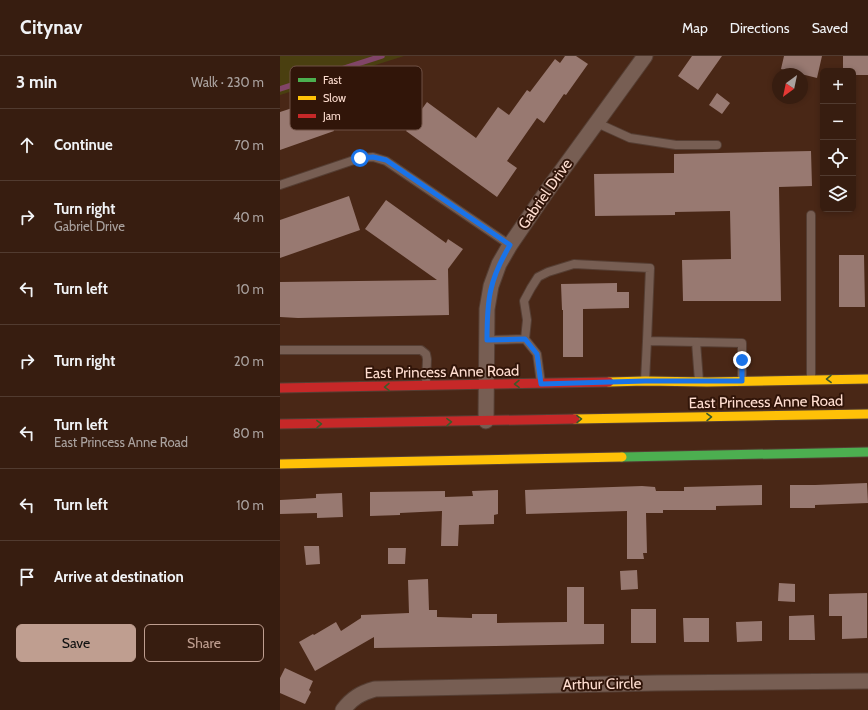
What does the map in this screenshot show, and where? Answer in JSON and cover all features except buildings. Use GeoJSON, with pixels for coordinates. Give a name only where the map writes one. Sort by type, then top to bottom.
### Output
{"type":"FeatureCollection","features":[{"type":"Feature","properties":{"kind":"main road","name":"East Princess Anne Road"},"geometry":{"type":"LineString","coordinates":[[280,388],[645,381],[700,382],[868,379]]}},
{"type":"Feature","properties":{"kind":"main road","name":"East Princess Anne Road"},"geometry":{"type":"LineString","coordinates":[[280,424],[868,414]]}},
{"type":"Feature","properties":{"kind":"main road"},"geometry":{"type":"LineString","coordinates":[[280,464],[868,452]]}},
{"type":"Feature","properties":{"kind":"street","name":"Gabriel Drive"},"geometry":{"type":"LineString","coordinates":[[486,421],[487,309],[491,286],[499,264],[510,245],[645,56]]}},
{"type":"Feature","properties":{"kind":"street","name":"Arthur Circle"},"geometry":{"type":"LineString","coordinates":[[343,710],[350,701],[361,693],[375,689],[657,683],[868,681]]}},
{"type":"Feature","properties":{"kind":"lane"},"geometry":{"type":"LineString","coordinates":[[597,123],[630,138],[676,145],[716,145]]}},
{"type":"Feature","properties":{"kind":"lane"},"geometry":{"type":"LineString","coordinates":[[280,185],[360,158],[373,157],[386,160],[510,245]]}},
{"type":"Feature","properties":{"kind":"lane"},"geometry":{"type":"LineString","coordinates":[[810,215],[811,380]]}},
{"type":"Feature","properties":{"kind":"lane"},"geometry":{"type":"LineString","coordinates":[[541,384],[537,354],[525,339],[527,320],[524,301],[538,277],[548,272],[574,264],[650,268],[645,381]]}},
{"type":"Feature","properties":{"kind":"lane"},"geometry":{"type":"LineString","coordinates":[[487,340],[525,339]]}},
{"type":"Feature","properties":{"kind":"lane"},"geometry":{"type":"LineString","coordinates":[[647,341],[742,343],[742,381]]}},
{"type":"Feature","properties":{"kind":"lane"},"geometry":{"type":"LineString","coordinates":[[696,342],[700,382]]}},
{"type":"Feature","properties":{"kind":"lane"},"geometry":{"type":"LineString","coordinates":[[280,350],[421,350],[426,354],[427,359],[426,386]]}},
{"type":"Feature","properties":{"kind":"shaded area"},"geometry":{"type":"Polygon","coordinates":[[[280,56],[404,56],[372,66],[290,66],[290,92],[280,95],[280,56]]]}},
{"type":"Feature","properties":{"kind":"waterway"},"geometry":{"type":"LineString","coordinates":[[351,66],[382,56]]}},
{"type":"Feature","properties":{"kind":"waterway"},"geometry":{"type":"LineString","coordinates":[[280,89],[290,86]]}},
{"type":"Feature","properties":{"kind":"traffic: fast"},"geometry":{"type":"LineString","coordinates":[[622,457],[868,452]]}},
{"type":"Feature","properties":{"kind":"traffic: slow"},"geometry":{"type":"LineString","coordinates":[[609,382],[868,379]]}},
{"type":"Feature","properties":{"kind":"traffic: slow"},"geometry":{"type":"LineString","coordinates":[[575,419],[868,414]]}},
{"type":"Feature","properties":{"kind":"traffic: slow"},"geometry":{"type":"LineString","coordinates":[[280,464],[622,457]]}},
{"type":"Feature","properties":{"kind":"traffic: jam"},"geometry":{"type":"LineString","coordinates":[[280,388],[609,382]]}},
{"type":"Feature","properties":{"kind":"traffic: jam"},"geometry":{"type":"LineString","coordinates":[[280,424],[575,419]]}},
{"type":"Feature","properties":{"kind":"route"},"geometry":{"type":"LineString","coordinates":[[360,158],[373,157],[386,160],[510,245],[499,264],[491,286],[487,309],[487,340],[525,339],[537,354],[541,384],[645,381],[742,381],[742,360]]}}]}
